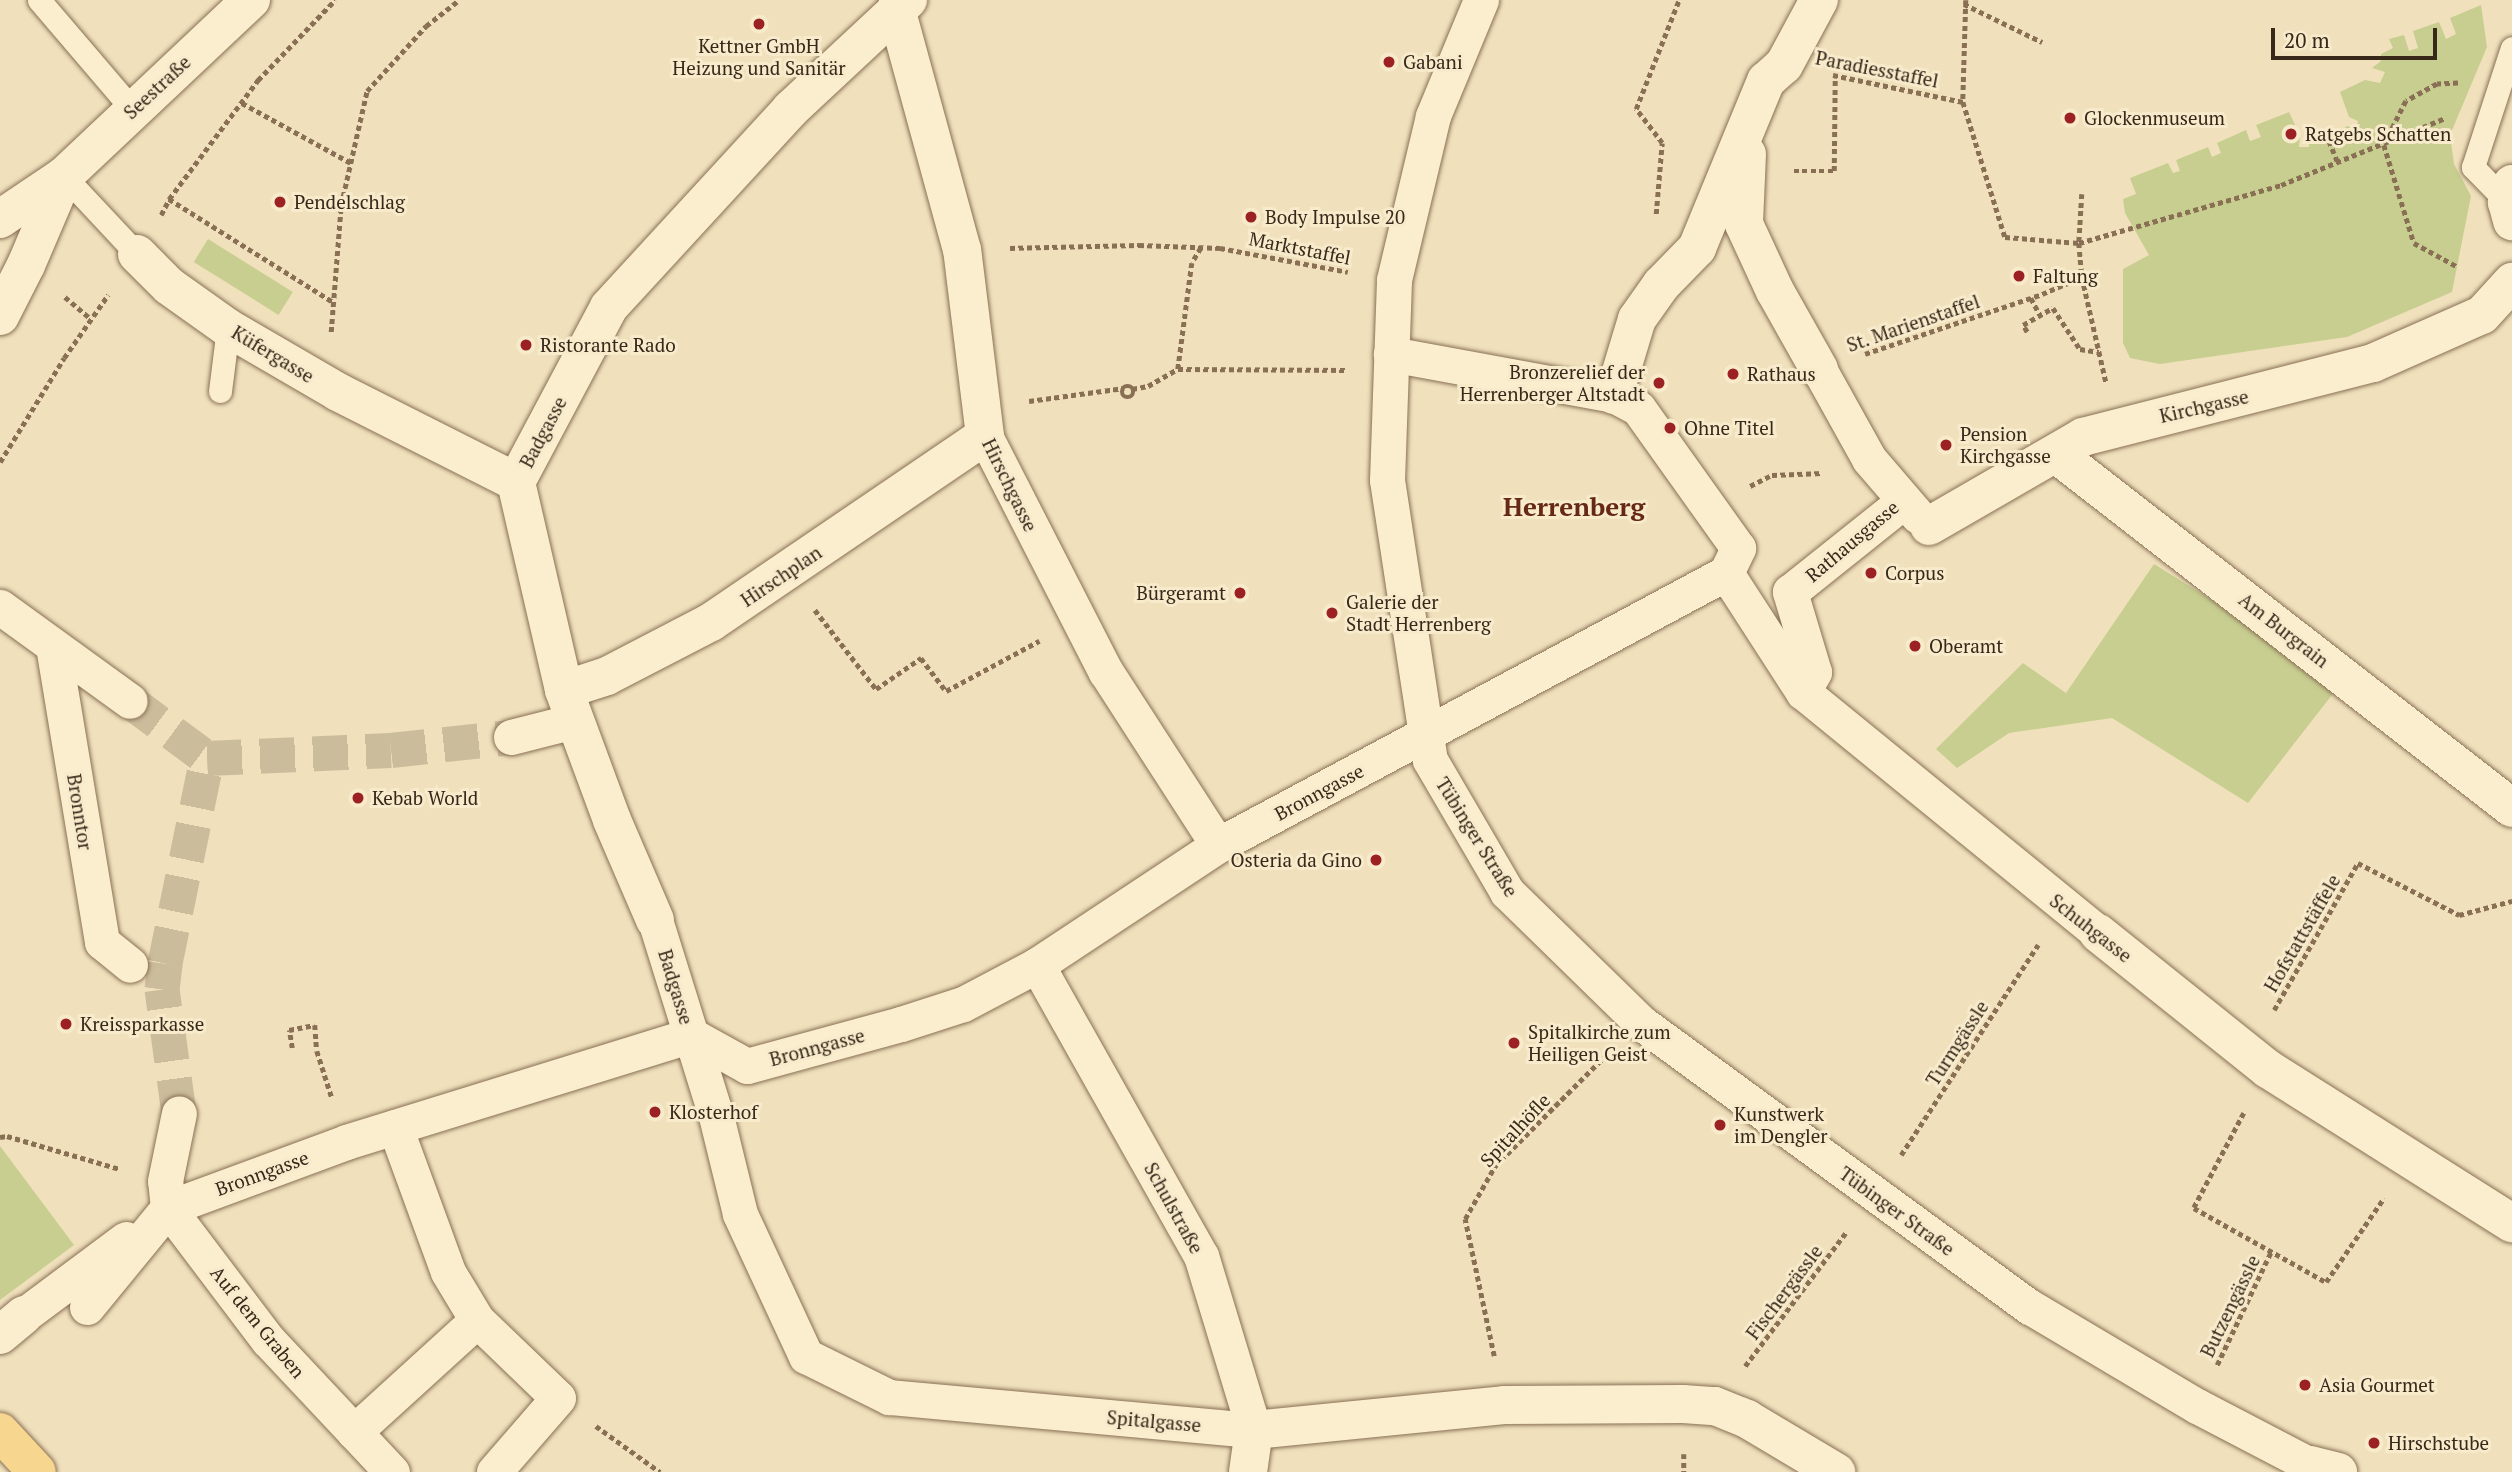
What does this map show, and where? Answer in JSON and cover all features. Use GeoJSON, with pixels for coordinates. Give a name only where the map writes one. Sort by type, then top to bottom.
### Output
{"type":"FeatureCollection","features":[{"type":"Feature","properties":{"kind":"main road"},"geometry":{"type":"LineString","coordinates":[[0,1432],[37,1472]]}},
{"type":"Feature","properties":{"kind":"street","name":"Seestraße"},"geometry":{"type":"LineString","coordinates":[[0,219],[64,176],[132,109],[251,0]]}},
{"type":"Feature","properties":{"kind":"street","name":"Tübinger Straße"},"geometry":{"type":"LineString","coordinates":[[1480,0],[1433,116],[1394,280],[1387,480],[1430,760],[1507,892],[1640,1022],[2030,1307],[2197,1406],[2319,1470]]}},
{"type":"Feature","properties":{"kind":"street","name":"Rathausgasse"},"geometry":{"type":"LineString","coordinates":[[1614,395],[1637,319],[1661,285],[1697,248],[1766,81],[1784,65],[1819,0]]}},
{"type":"Feature","properties":{"kind":"street","name":"Hirschgasse"},"geometry":{"type":"LineString","coordinates":[[901,4],[962,250],[983,422],[1077,621],[1124,702],[1218,845]]}},
{"type":"Feature","properties":{"kind":"street","name":"Badgasse"},"geometry":{"type":"LineString","coordinates":[[691,1035],[655,920],[569,706],[516,482],[609,307],[792,109],[901,4]]}},
{"type":"Feature","properties":{"kind":"street","name":"Rathausgasse"},"geometry":{"type":"LineString","coordinates":[[1748,127],[1744,224],[1775,291],[1869,459],[1916,514],[1790,592],[1814,672],[1803,692]]}},
{"type":"Feature","properties":{"kind":"street","name":"Seestraße"},"geometry":{"type":"LineString","coordinates":[[0,316],[26,265],[64,176]]}},
{"type":"Feature","properties":{"kind":"street","name":"Küfergasse"},"geometry":{"type":"LineString","coordinates":[[137,254],[169,286],[228,327],[318,380],[516,482]]}},
{"type":"Feature","properties":{"kind":"street","name":"Kirchgasse"},"geometry":{"type":"LineString","coordinates":[[1916,514],[2056,454],[2084,437],[2126,424],[2373,363],[2482,316],[2512,282]]}},
{"type":"Feature","properties":{"kind":"street"},"geometry":{"type":"LineString","coordinates":[[1391,363],[1614,395],[1639,408],[1738,548],[1727,573]]}},
{"type":"Feature","properties":{"kind":"street","name":"Hirschplan"},"geometry":{"type":"LineString","coordinates":[[569,706],[607,676],[711,622],[983,422]]}},
{"type":"Feature","properties":{"kind":"street","name":"Am Burgrain"},"geometry":{"type":"LineString","coordinates":[[2056,454],[2512,808]]}},
{"type":"Feature","properties":{"kind":"street","name":"Bronngasse"},"geometry":{"type":"LineString","coordinates":[[12,1325],[166,1195],[691,1035],[747,1066],[901,1024],[962,1004],[1037,965],[1218,845],[1727,573]]}},
{"type":"Feature","properties":{"kind":"street","name":"Schuhgasse"},"geometry":{"type":"LineString","coordinates":[[1727,573],[1803,692],[2063,906],[2258,1061],[2410,1161],[2512,1223]]}},
{"type":"Feature","properties":{"kind":"street"},"geometry":{"type":"LineString","coordinates":[[0,607],[130,701]]}},
{"type":"Feature","properties":{"kind":"street","name":"Bronntor"},"geometry":{"type":"LineString","coordinates":[[53,646],[102,942],[130,965]]}},
{"type":"Feature","properties":{"kind":"street"},"geometry":{"type":"LineString","coordinates":[[511,737],[569,706]]}},
{"type":"Feature","properties":{"kind":"street","name":"Schulstraße"},"geometry":{"type":"LineString","coordinates":[[1037,965],[1201,1255],[1254,1430],[1248,1472]]}},
{"type":"Feature","properties":{"kind":"street","name":"Spitalgasse"},"geometry":{"type":"LineString","coordinates":[[691,1035],[716,1116],[740,1214],[806,1356],[889,1396],[1254,1430],[1504,1405],[1715,1406],[1747,1419],[1836,1472]]}},
{"type":"Feature","properties":{"kind":"street"},"geometry":{"type":"LineString","coordinates":[[87,1307],[166,1195],[179,1113]]}},
{"type":"Feature","properties":{"kind":"street"},"geometry":{"type":"LineString","coordinates":[[395,1126],[448,1272],[477,1320],[558,1398],[494,1472]]}},
{"type":"Feature","properties":{"kind":"street","name":"Auf dem Graben"},"geometry":{"type":"LineString","coordinates":[[166,1195],[268,1340],[392,1472]]}},
{"type":"Feature","properties":{"kind":"street"},"geometry":{"type":"LineString","coordinates":[[354,1432],[477,1320]]}},
{"type":"Feature","properties":{"kind":"lane"},"geometry":{"type":"LineString","coordinates":[[39,0],[132,109]]}},
{"type":"Feature","properties":{"kind":"lane"},"geometry":{"type":"LineString","coordinates":[[2510,203],[2473,167],[2512,48]]}},
{"type":"Feature","properties":{"kind":"lane","name":"Küfergasse"},"geometry":{"type":"LineString","coordinates":[[64,176],[137,254]]}},
{"type":"Feature","properties":{"kind":"lane"},"geometry":{"type":"LineString","coordinates":[[220,391],[228,327]]}},
{"type":"Feature","properties":{"kind":"path"},"geometry":{"type":"LineString","coordinates":[[318,380],[328,361],[341,205],[367,91],[426,26],[459,0]]}},
{"type":"Feature","properties":{"kind":"path"},"geometry":{"type":"LineString","coordinates":[[1661,285],[1655,200],[1662,143],[1636,109],[1679,0]]}},
{"type":"Feature","properties":{"kind":"path"},"geometry":{"type":"LineString","coordinates":[[2042,42],[1965,2],[1964,102],[2005,237],[2078,243],[2281,185],[2385,145],[2497,96]]}},
{"type":"Feature","properties":{"kind":"path","name":"Paradiesstaffel"},"geometry":{"type":"LineString","coordinates":[[1784,65],[1964,102]]}},
{"type":"Feature","properties":{"kind":"path"},"geometry":{"type":"LineString","coordinates":[[1834,171],[1835,75]]}},
{"type":"Feature","properties":{"kind":"path"},"geometry":{"type":"LineString","coordinates":[[2437,84],[2406,101],[2385,145],[2414,243],[2457,267]]}},
{"type":"Feature","properties":{"kind":"path"},"geometry":{"type":"LineString","coordinates":[[242,103],[351,163]]}},
{"type":"Feature","properties":{"kind":"path"},"geometry":{"type":"LineString","coordinates":[[2326,133],[2338,162]]}},
{"type":"Feature","properties":{"kind":"path"},"geometry":{"type":"LineString","coordinates":[[2082,194],[2078,243],[2082,277],[2099,352],[2101,374],[2126,424]]}},
{"type":"Feature","properties":{"kind":"path"},"geometry":{"type":"LineString","coordinates":[[169,200],[334,302]]}},
{"type":"Feature","properties":{"kind":"path","name":"Marktstaffel"},"geometry":{"type":"LineString","coordinates":[[962,250],[1139,245],[1220,248],[1394,280]]}},
{"type":"Feature","properties":{"kind":"path"},"geometry":{"type":"LineString","coordinates":[[1178,369],[1192,262],[1201,248]]}},
{"type":"Feature","properties":{"kind":"path","name":"St. Marienstaffel"},"geometry":{"type":"LineString","coordinates":[[1819,369],[2031,298],[2082,277]]}},
{"type":"Feature","properties":{"kind":"path"},"geometry":{"type":"LineString","coordinates":[[2031,298],[2040,316]]}},
{"type":"Feature","properties":{"kind":"path"},"geometry":{"type":"LineString","coordinates":[[2027,332],[2023,325],[2053,308],[2080,349],[2099,352]]}},
{"type":"Feature","properties":{"kind":"path"},"geometry":{"type":"LineString","coordinates":[[983,422],[1124,388],[1148,386],[1178,369],[1391,363]]}},
{"type":"Feature","properties":{"kind":"path"},"geometry":{"type":"LineString","coordinates":[[1124,388],[1123,394],[1128,398],[1132,395],[1132,389]]}},
{"type":"Feature","properties":{"kind":"path"},"geometry":{"type":"LineString","coordinates":[[817,612],[876,690],[921,658],[946,691],[1077,621]]}},
{"type":"Feature","properties":{"kind":"path","name":"Hofstattstäffele"},"geometry":{"type":"LineString","coordinates":[[2258,1061],[2358,863],[2459,915],[2512,901]]}},
{"type":"Feature","properties":{"kind":"path","name":"Turmgässle"},"geometry":{"type":"LineString","coordinates":[[1874,1195],[2063,906]]}},
{"type":"Feature","properties":{"kind":"path","name":"Spitalhöfle"},"geometry":{"type":"LineString","coordinates":[[1504,1405],[1465,1219],[1495,1166],[1640,1022]]}},
{"type":"Feature","properties":{"kind":"path"},"geometry":{"type":"LineString","coordinates":[[292,1048],[289,1030],[315,1025],[317,1051]]}},
{"type":"Feature","properties":{"kind":"path","name":"Butzengässle"},"geometry":{"type":"LineString","coordinates":[[2197,1406],[2271,1252],[2194,1208],[2258,1061]]}},
{"type":"Feature","properties":{"kind":"path"},"geometry":{"type":"LineString","coordinates":[[0,1137],[7,1136],[166,1195]]}},
{"type":"Feature","properties":{"kind":"path"},"geometry":{"type":"LineString","coordinates":[[2271,1252],[2326,1282],[2410,1161]]}},
{"type":"Feature","properties":{"kind":"path","name":"Fischergässle"},"geometry":{"type":"LineString","coordinates":[[1715,1406],[1874,1195]]}},
{"type":"Feature","properties":{"kind":"path"},"geometry":{"type":"LineString","coordinates":[[558,1398],[660,1472]]}},
{"type":"Feature","properties":{"kind":"green space"},"geometry":{"type":"Polygon","coordinates":[[[2481,5],[2487,47],[2450,135],[2454,164],[2471,196],[2452,292],[2347,337],[2160,364],[2130,358],[2123,343],[2123,269],[2149,255],[2125,213],[2123,199],[2136,194],[2130,178],[2168,163],[2173,173],[2180,171],[2176,160],[2208,147],[2212,157],[2221,153],[2217,143],[2246,130],[2250,141],[2261,137],[2256,125],[2289,112],[2300,136],[2299,147],[2309,147],[2309,138],[2348,126],[2355,130],[2358,121],[2349,117],[2340,92],[2365,80],[2380,83],[2385,72],[2372,68],[2381,61],[2381,54],[2393,48],[2389,39],[2404,35],[2409,51],[2418,48],[2413,31],[2439,22],[2446,39],[2456,34],[2450,18],[2481,5]]]}},
{"type":"Feature","properties":{"kind":"green space"},"geometry":{"type":"Polygon","coordinates":[[[208,239],[293,292],[278,315],[194,262],[208,239]]]}},
{"type":"Feature","properties":{"kind":"green space"},"geometry":{"type":"Polygon","coordinates":[[[2154,564],[2342,682],[2248,803],[2112,718],[2009,733],[1957,768],[1936,749],[2023,663],[2066,693],[2154,564]]]}},
{"type":"Feature","properties":{"kind":"green space"},"geometry":{"type":"Polygon","coordinates":[[[0,1146],[74,1245],[0,1300],[0,1146]]]}},
{"type":"Feature","properties":{"kind":"tunnel"},"geometry":{"type":"LineString","coordinates":[[130,701],[207,758]]}},
{"type":"Feature","properties":{"kind":"tunnel"},"geometry":{"type":"LineString","coordinates":[[179,1113],[162,989],[207,758],[391,750],[511,737]]}},
{"type":"Feature","properties":{"kind":"place","name":"Kettner GmbH Heizung und Sanitär"},"geometry":{"type":"Point","coordinates":[759,24]}},
{"type":"Feature","properties":{"kind":"place","name":"Gabani"},"geometry":{"type":"Point","coordinates":[1389,62]}},
{"type":"Feature","properties":{"kind":"place","name":"Glockenmuseum"},"geometry":{"type":"Point","coordinates":[2070,118]}},
{"type":"Feature","properties":{"kind":"place","name":"Ratgebs Schatten"},"geometry":{"type":"Point","coordinates":[2291,134]}},
{"type":"Feature","properties":{"kind":"place","name":"Pendelschlag"},"geometry":{"type":"Point","coordinates":[280,202]}},
{"type":"Feature","properties":{"kind":"place","name":"Body Impulse 20"},"geometry":{"type":"Point","coordinates":[1251,217]}},
{"type":"Feature","properties":{"kind":"place","name":"Faltung"},"geometry":{"type":"Point","coordinates":[2019,276]}},
{"type":"Feature","properties":{"kind":"place","name":"Ristorante Rado"},"geometry":{"type":"Point","coordinates":[526,345]}},
{"type":"Feature","properties":{"kind":"place","name":"Rathaus"},"geometry":{"type":"Point","coordinates":[1733,374]}},
{"type":"Feature","properties":{"kind":"place","name":"Bronzerelief der Herrenberger Altstadt"},"geometry":{"type":"Point","coordinates":[1659,383]}},
{"type":"Feature","properties":{"kind":"place","name":"Ohne Titel"},"geometry":{"type":"Point","coordinates":[1670,428]}},
{"type":"Feature","properties":{"kind":"place","name":"Pension Kirchgasse"},"geometry":{"type":"Point","coordinates":[1946,445]}},
{"type":"Feature","properties":{"kind":"place","name":"Corpus"},"geometry":{"type":"Point","coordinates":[1871,573]}},
{"type":"Feature","properties":{"kind":"place","name":"Bürgeramt"},"geometry":{"type":"Point","coordinates":[1240,593]}},
{"type":"Feature","properties":{"kind":"place","name":"Galerie der Stadt Herrenberg"},"geometry":{"type":"Point","coordinates":[1332,613]}},
{"type":"Feature","properties":{"kind":"place","name":"Oberamt"},"geometry":{"type":"Point","coordinates":[1915,646]}},
{"type":"Feature","properties":{"kind":"place","name":"Kebab World"},"geometry":{"type":"Point","coordinates":[358,798]}},
{"type":"Feature","properties":{"kind":"place","name":"Osteria da Gino"},"geometry":{"type":"Point","coordinates":[1376,860]}},
{"type":"Feature","properties":{"kind":"place","name":"Kreissparkasse"},"geometry":{"type":"Point","coordinates":[66,1024]}},
{"type":"Feature","properties":{"kind":"place","name":"Spitalkirche zum Heiligen Geist"},"geometry":{"type":"Point","coordinates":[1514,1043]}},
{"type":"Feature","properties":{"kind":"place","name":"Klosterhof"},"geometry":{"type":"Point","coordinates":[655,1112]}},
{"type":"Feature","properties":{"kind":"place","name":"Kunstwerk im Dengler"},"geometry":{"type":"Point","coordinates":[1720,1125]}},
{"type":"Feature","properties":{"kind":"place","name":"Asia Gourmet"},"geometry":{"type":"Point","coordinates":[2305,1385]}},
{"type":"Feature","properties":{"kind":"place","name":"Hirschstube"},"geometry":{"type":"Point","coordinates":[2374,1443]}},
{"type":"Feature","properties":{"kind":"district","name":"Herrenberg"},"geometry":{"type":"Point","coordinates":[1574,507]}}]}
